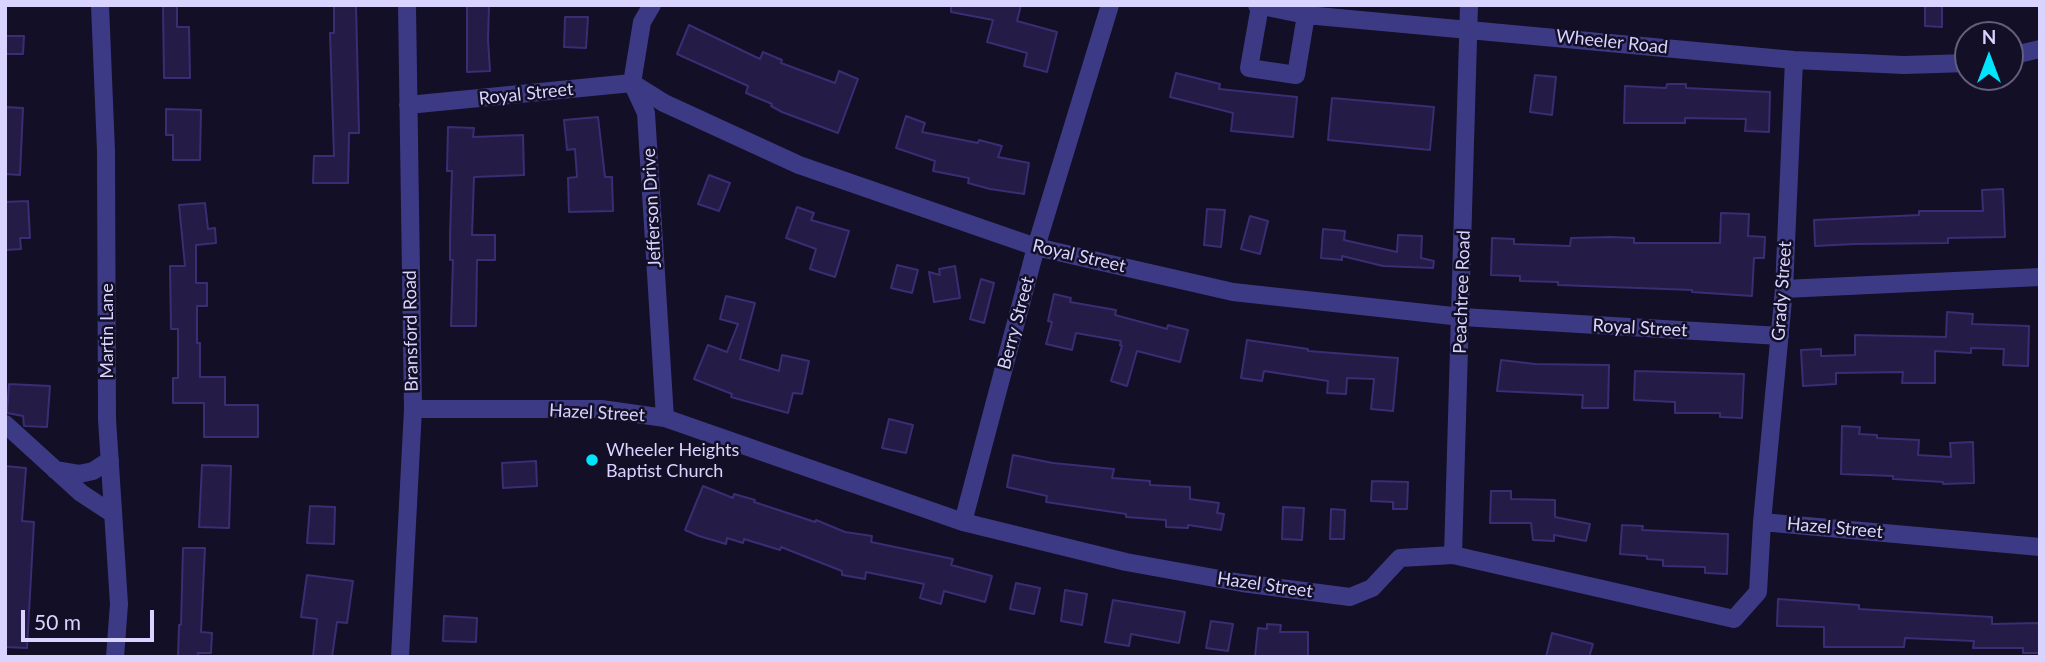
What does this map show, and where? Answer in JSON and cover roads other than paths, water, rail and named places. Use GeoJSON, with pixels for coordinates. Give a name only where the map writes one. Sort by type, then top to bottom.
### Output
{"type":"FeatureCollection","features":[{"type":"Feature","properties":{"kind":"street","name":"Martin Lane"},"geometry":{"type":"LineString","coordinates":[[100,5],[106,150],[107,419],[119,604],[115,657]]}},
{"type":"Feature","properties":{"kind":"street","name":"Bransford Road"},"geometry":{"type":"LineString","coordinates":[[400,657],[413,409],[407,5]]}},
{"type":"Feature","properties":{"kind":"street"},"geometry":{"type":"LineString","coordinates":[[632,83],[642,22],[652,5]]}},
{"type":"Feature","properties":{"kind":"street","name":"Berry Street"},"geometry":{"type":"LineString","coordinates":[[963,522],[1036,247],[1110,5]]}},
{"type":"Feature","properties":{"kind":"street","name":"Peachtree Road"},"geometry":{"type":"LineString","coordinates":[[1453,555],[1469,5]]}},
{"type":"Feature","properties":{"kind":"street"},"geometry":{"type":"LineString","coordinates":[[1259,6],[1249,68],[1296,75],[1306,15]]}},
{"type":"Feature","properties":{"kind":"street","name":"Wheeler Road"},"geometry":{"type":"LineString","coordinates":[[1259,6],[1306,15],[1340,11],[1468,28],[1794,60],[1904,65],[1954,63]]}},
{"type":"Feature","properties":{"kind":"street","name":"Grady Street"},"geometry":{"type":"LineString","coordinates":[[1762,522],[1784,289],[1794,60]]}},
{"type":"Feature","properties":{"kind":"street","name":"Royal Street"},"geometry":{"type":"LineString","coordinates":[[408,106],[632,83],[664,103],[799,165],[1036,247],[1233,292],[1462,317],[1780,336]]}},
{"type":"Feature","properties":{"kind":"street","name":"Jefferson Drive"},"geometry":{"type":"LineString","coordinates":[[632,83],[646,113],[665,418]]}},
{"type":"Feature","properties":{"kind":"street"},"geometry":{"type":"LineString","coordinates":[[1784,289],[2040,276]]}},
{"type":"Feature","properties":{"kind":"street","name":"Hazel Street"},"geometry":{"type":"LineString","coordinates":[[413,409],[601,409],[665,418],[963,522],[1126,562],[1242,583],[1350,597],[1372,588],[1400,558],[1453,555],[1734,619],[1758,592],[1762,522],[2040,547]]}},
{"type":"Feature","properties":{"kind":"street"},"geometry":{"type":"LineString","coordinates":[[5,424],[80,493],[113,514]]}},
{"type":"Feature","properties":{"kind":"street"},"geometry":{"type":"LineString","coordinates":[[55,470],[79,474],[93,471],[110,460]]}},
{"type":"Feature","properties":{"kind":"place","name":"Wheeler Heights Baptist Church"},"geometry":{"type":"Point","coordinates":[592,460]}}]}
